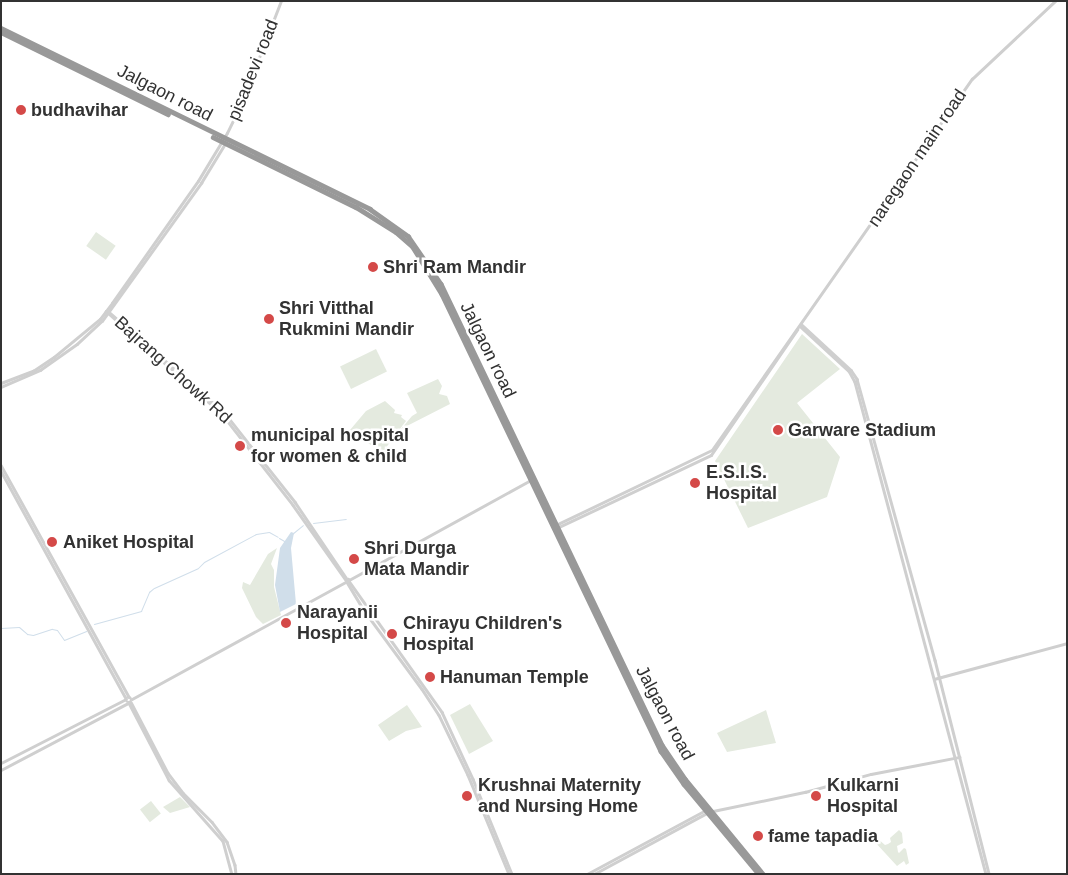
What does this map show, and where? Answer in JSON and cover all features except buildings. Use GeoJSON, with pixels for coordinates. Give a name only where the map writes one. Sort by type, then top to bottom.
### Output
{"type":"FeatureCollection","features":[{"type":"Feature","properties":{"kind":"highway","name":"Jalgaon road"},"geometry":{"type":"LineString","coordinates":[[1,28],[356,207],[396,232],[413,247],[442,294],[531,480],[662,745],[709,811],[759,874]]}},
{"type":"Feature","properties":{"kind":"highway","name":"Jalgaon road"},"geometry":{"type":"LineString","coordinates":[[1,32],[224,141],[370,209],[411,240],[441,284],[555,527]]}},
{"type":"Feature","properties":{"kind":"highway","name":"Jalgaon road"},"geometry":{"type":"LineString","coordinates":[[709,811],[764,874]]}},
{"type":"Feature","properties":{"kind":"street","name":"pisadevi road"},"geometry":{"type":"LineString","coordinates":[[107,313],[197,188],[224,141],[241,104],[281,1]]}},
{"type":"Feature","properties":{"kind":"street","name":"naregaon main road"},"geometry":{"type":"LineString","coordinates":[[555,527],[710,453],[972,79],[1055,1]]}},
{"type":"Feature","properties":{"kind":"street"},"geometry":{"type":"LineString","coordinates":[[1,383],[32,371],[54,357],[107,313]]}},
{"type":"Feature","properties":{"kind":"street"},"geometry":{"type":"LineString","coordinates":[[1,387],[40,370],[81,340],[107,313]]}},
{"type":"Feature","properties":{"kind":"street","name":"Bajrang Chowk Rd"},"geometry":{"type":"LineString","coordinates":[[107,313],[222,414],[293,505],[347,581],[382,637],[432,702],[468,775],[510,874]]}},
{"type":"Feature","properties":{"kind":"street"},"geometry":{"type":"LineString","coordinates":[[801,325],[842,363],[854,377],[939,678],[956,756]]}},
{"type":"Feature","properties":{"kind":"street"},"geometry":{"type":"LineString","coordinates":[[1,464],[130,702]]}},
{"type":"Feature","properties":{"kind":"street"},"geometry":{"type":"LineString","coordinates":[[1,471],[130,702],[170,780],[222,841],[234,874]]}},
{"type":"Feature","properties":{"kind":"street"},"geometry":{"type":"LineString","coordinates":[[1,770],[130,702],[531,480]]}},
{"type":"Feature","properties":{"kind":"street"},"geometry":{"type":"LineString","coordinates":[[901,546],[934,680],[988,874]]}},
{"type":"Feature","properties":{"kind":"street"},"geometry":{"type":"LineString","coordinates":[[934,680],[1067,643]]}},
{"type":"Feature","properties":{"kind":"street"},"geometry":{"type":"LineString","coordinates":[[1,763],[127,698]]}},
{"type":"Feature","properties":{"kind":"street"},"geometry":{"type":"LineString","coordinates":[[587,874],[709,811],[956,756]]}},
{"type":"Feature","properties":{"kind":"street"},"geometry":{"type":"LineString","coordinates":[[594,874],[709,811]]}},
{"type":"Feature","properties":{"kind":"street"},"geometry":{"type":"LineString","coordinates":[[83,874],[106,874]]}},
{"type":"Feature","properties":{"kind":"shaded area"},"geometry":{"type":"Polygon","coordinates":[[[96,232],[116,246],[106,260],[86,246],[96,232]]]}},
{"type":"Feature","properties":{"kind":"shaded area","name":"Garware Stadium"},"geometry":{"type":"Polygon","coordinates":[[[802,334],[840,369],[797,403],[840,457],[827,497],[748,528],[715,461],[802,334]]]}},
{"type":"Feature","properties":{"kind":"shaded area"},"geometry":{"type":"Polygon","coordinates":[[[376,349],[387,371],[351,389],[340,367],[376,349]]]}},
{"type":"Feature","properties":{"kind":"shaded area"},"geometry":{"type":"Polygon","coordinates":[[[438,379],[442,386],[439,394],[447,396],[450,404],[401,429],[417,413],[407,393],[438,379]]]}},
{"type":"Feature","properties":{"kind":"shaded area"},"geometry":{"type":"Polygon","coordinates":[[[385,401],[395,410],[394,413],[402,415],[401,417],[406,421],[382,453],[350,430],[366,411],[385,401]]]}},
{"type":"Feature","properties":{"kind":"shaded area"},"geometry":{"type":"Polygon","coordinates":[[[291,532],[294,533],[291,548],[296,604],[280,612],[275,585],[280,548],[291,532]]]}},
{"type":"Feature","properties":{"kind":"shaded area"},"geometry":{"type":"Polygon","coordinates":[[[277,548],[271,564],[274,570],[274,587],[281,615],[263,624],[256,617],[242,588],[243,582],[250,585],[268,554],[277,548]]]}},
{"type":"Feature","properties":{"kind":"shaded area"},"geometry":{"type":"Polygon","coordinates":[[[470,704],[493,741],[469,754],[450,715],[470,704]]]}},
{"type":"Feature","properties":{"kind":"shaded area"},"geometry":{"type":"Polygon","coordinates":[[[407,705],[422,727],[406,731],[389,741],[378,725],[407,705]]]}},
{"type":"Feature","properties":{"kind":"shaded area"},"geometry":{"type":"Polygon","coordinates":[[[766,710],[776,743],[727,752],[717,733],[766,710]]]}},
{"type":"Feature","properties":{"kind":"shaded area"},"geometry":{"type":"Polygon","coordinates":[[[180,797],[190,807],[170,813],[163,807],[180,797]]]}},
{"type":"Feature","properties":{"kind":"shaded area"},"geometry":{"type":"Polygon","coordinates":[[[151,801],[161,814],[150,822],[140,810],[151,801]]]}},
{"type":"Feature","properties":{"kind":"shaded area"},"geometry":{"type":"Polygon","coordinates":[[[899,830],[902,833],[903,843],[897,846],[898,852],[904,848],[906,849],[909,863],[906,865],[904,861],[897,866],[874,841],[877,838],[885,845],[888,844],[891,842],[890,838],[899,830]]]}},
{"type":"Feature","properties":{"kind":"waterway"},"geometry":{"type":"LineString","coordinates":[[313,523],[346,519]]}},
{"type":"Feature","properties":{"kind":"waterway"},"geometry":{"type":"LineString","coordinates":[[292,534],[303,525]]}},
{"type":"Feature","properties":{"kind":"waterway"},"geometry":{"type":"LineString","coordinates":[[94,624],[141,611],[149,592],[154,588],[198,568],[204,562],[256,534],[269,532],[278,537]]}},
{"type":"Feature","properties":{"kind":"waterway"},"geometry":{"type":"LineString","coordinates":[[279,538],[286,542]]}},
{"type":"Feature","properties":{"kind":"waterway"},"geometry":{"type":"LineString","coordinates":[[1,628],[19,627],[27,634],[33,635],[52,629],[57,630],[64,640],[86,631]]}},
{"type":"Feature","properties":{"kind":"place","name":"budhavihar"},"geometry":{"type":"Point","coordinates":[21,110]}},
{"type":"Feature","properties":{"kind":"place","name":"Shri Ram Mandir"},"geometry":{"type":"Point","coordinates":[373,267]}},
{"type":"Feature","properties":{"kind":"place","name":"Shri Vitthal Rukmini Mandir"},"geometry":{"type":"Point","coordinates":[269,319]}},
{"type":"Feature","properties":{"kind":"place","name":"Garware Stadium"},"geometry":{"type":"Point","coordinates":[778,430]}},
{"type":"Feature","properties":{"kind":"place","name":"municipal hospital for women & child"},"geometry":{"type":"Point","coordinates":[240,446]}},
{"type":"Feature","properties":{"kind":"place","name":"E.S.I.S. Hospital"},"geometry":{"type":"Point","coordinates":[695,483]}},
{"type":"Feature","properties":{"kind":"place","name":"Aniket Hospital"},"geometry":{"type":"Point","coordinates":[52,542]}},
{"type":"Feature","properties":{"kind":"place","name":"Shri Durga Mata Mandir"},"geometry":{"type":"Point","coordinates":[354,559]}},
{"type":"Feature","properties":{"kind":"place","name":"Narayanii Hospital"},"geometry":{"type":"Point","coordinates":[286,623]}},
{"type":"Feature","properties":{"kind":"place","name":"Chirayu Children's Hospital"},"geometry":{"type":"Point","coordinates":[392,634]}},
{"type":"Feature","properties":{"kind":"place","name":"Hanuman Temple"},"geometry":{"type":"Point","coordinates":[430,677]}},
{"type":"Feature","properties":{"kind":"place","name":"Krushnai Maternity and Nursing Home"},"geometry":{"type":"Point","coordinates":[467,796]}},
{"type":"Feature","properties":{"kind":"place","name":"Kulkarni Hospital"},"geometry":{"type":"Point","coordinates":[816,796]}},
{"type":"Feature","properties":{"kind":"place","name":"fame tapadia"},"geometry":{"type":"Point","coordinates":[758,836]}}]}
